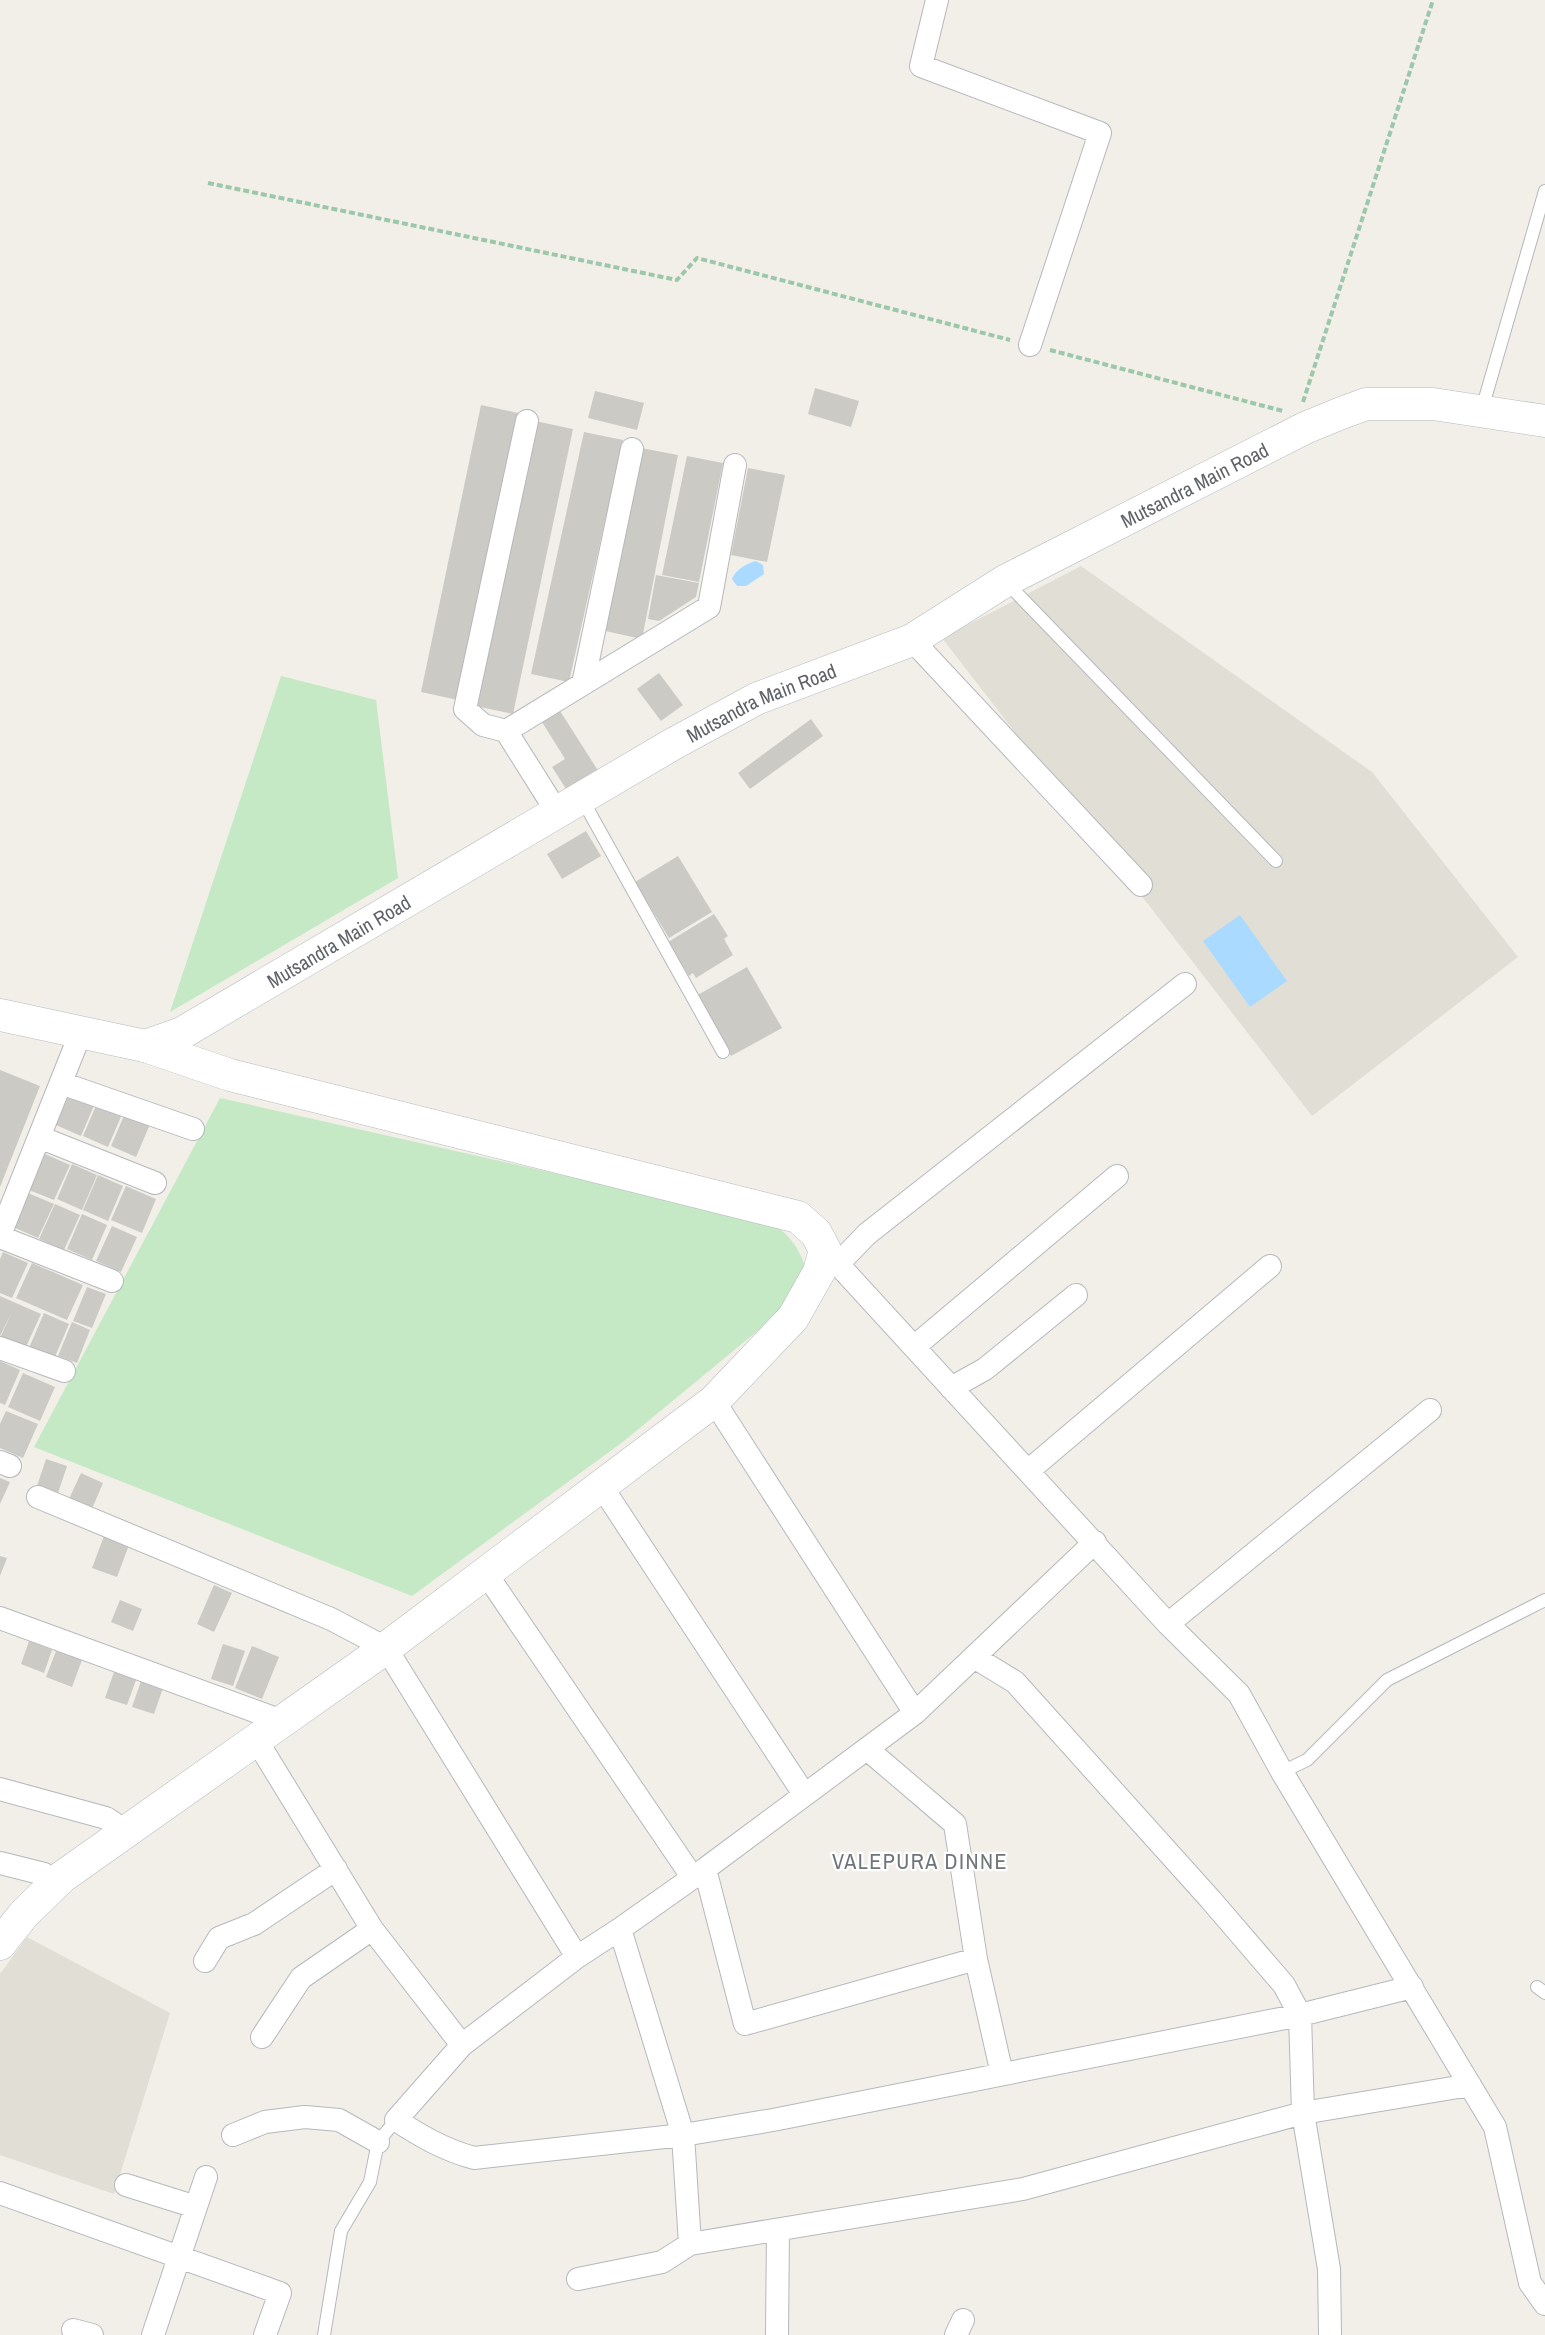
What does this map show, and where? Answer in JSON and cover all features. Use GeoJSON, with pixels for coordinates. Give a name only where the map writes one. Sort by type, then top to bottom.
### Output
{"type":"FeatureCollection","features":[{"type":"Feature","properties":{"kind":"street"},"geometry":{"type":"LineString","coordinates":[[937,0],[921,66],[1100,133],[1030,345]]}},
{"type":"Feature","properties":{"kind":"street","name":"Mutsandra Main Road"},"geometry":{"type":"LineString","coordinates":[[145,1046],[182,1033],[673,744],[756,699],[912,640],[1005,581],[1308,419],[1366,404],[1433,404],[1545,421]]}},
{"type":"Feature","properties":{"kind":"street"},"geometry":{"type":"LineString","coordinates":[[527,421],[465,709],[483,724],[506,731],[569,805]]}},
{"type":"Feature","properties":{"kind":"street"},"geometry":{"type":"LineString","coordinates":[[583,684],[632,449]]}},
{"type":"Feature","properties":{"kind":"street"},"geometry":{"type":"LineString","coordinates":[[506,731],[709,608],[735,465]]}},
{"type":"Feature","properties":{"kind":"street"},"geometry":{"type":"LineString","coordinates":[[912,640],[1141,885]]}},
{"type":"Feature","properties":{"kind":"street"},"geometry":{"type":"LineString","coordinates":[[0,1944],[24,1914],[57,1882],[386,1648],[714,1401],[794,1318],[819,1272],[831,1257],[867,1234],[1185,984]]}},
{"type":"Feature","properties":{"kind":"street"},"geometry":{"type":"LineString","coordinates":[[0,1015],[145,1046],[230,1075],[798,1217],[816,1233],[831,1257],[1168,1624],[1239,1694],[1282,1772],[1495,2127],[1530,2283],[1545,2304]]}},
{"type":"Feature","properties":{"kind":"street"},"geometry":{"type":"LineString","coordinates":[[81,1032],[0,1236],[112,1281]]}},
{"type":"Feature","properties":{"kind":"street"},"geometry":{"type":"LineString","coordinates":[[61,1083],[193,1130]]}},
{"type":"Feature","properties":{"kind":"street"},"geometry":{"type":"LineString","coordinates":[[39,1137],[155,1183]]}},
{"type":"Feature","properties":{"kind":"street"},"geometry":{"type":"LineString","coordinates":[[914,1347],[1117,1176]]}},
{"type":"Feature","properties":{"kind":"street"},"geometry":{"type":"LineString","coordinates":[[1028,1471],[1270,1266]]}},
{"type":"Feature","properties":{"kind":"street"},"geometry":{"type":"LineString","coordinates":[[951,1388],[985,1369],[1076,1295]]}},
{"type":"Feature","properties":{"kind":"street"},"geometry":{"type":"LineString","coordinates":[[0,1348],[64,1371]]}},
{"type":"Feature","properties":{"kind":"street"},"geometry":{"type":"LineString","coordinates":[[714,1401],[915,1713]]}},
{"type":"Feature","properties":{"kind":"street"},"geometry":{"type":"LineString","coordinates":[[1168,1624],[1430,1410]]}},
{"type":"Feature","properties":{"kind":"street"},"geometry":{"type":"LineString","coordinates":[[602,1487],[804,1794]]}},
{"type":"Feature","properties":{"kind":"street"},"geometry":{"type":"LineString","coordinates":[[38,1497],[331,1619],[386,1648],[577,1957]]}},
{"type":"Feature","properties":{"kind":"street"},"geometry":{"type":"LineString","coordinates":[[1095,1542],[915,1713],[699,1874],[577,1957],[462,2045],[396,2120],[449,2151],[474,2158],[683,2134],[773,2120],[1300,2015],[1412,1987]]}},
{"type":"Feature","properties":{"kind":"street"},"geometry":{"type":"LineString","coordinates":[[485,1572],[699,1874],[745,2024],[976,1959]]}},
{"type":"Feature","properties":{"kind":"street"},"geometry":{"type":"LineString","coordinates":[[0,1618],[282,1721]]}},
{"type":"Feature","properties":{"kind":"street"},"geometry":{"type":"LineString","coordinates":[[974,1657],[1015,1682],[1211,1900],[1284,1985],[1300,2015],[1303,2114],[1329,2269],[1330,2333]]}},
{"type":"Feature","properties":{"kind":"street"},"geometry":{"type":"LineString","coordinates":[[257,1741],[372,1929],[462,2045]]}},
{"type":"Feature","properties":{"kind":"street"},"geometry":{"type":"LineString","coordinates":[[867,1749],[955,1824],[976,1959],[1002,2074]]}},
{"type":"Feature","properties":{"kind":"street"},"geometry":{"type":"LineString","coordinates":[[0,1789],[106,1818],[127,1832]]}},
{"type":"Feature","properties":{"kind":"street"},"geometry":{"type":"LineString","coordinates":[[0,1863],[44,1874],[57,1882]]}},
{"type":"Feature","properties":{"kind":"street"},"geometry":{"type":"LineString","coordinates":[[205,1961],[219,1938],[254,1924],[336,1869]]}},
{"type":"Feature","properties":{"kind":"street"},"geometry":{"type":"LineString","coordinates":[[262,2037],[301,1978],[372,1929]]}},
{"type":"Feature","properties":{"kind":"street"},"geometry":{"type":"LineString","coordinates":[[620,1929],[683,2134],[690,2244]]}},
{"type":"Feature","properties":{"kind":"street"},"geometry":{"type":"LineString","coordinates":[[578,2278],[662,2262],[690,2244],[1023,2189],[1303,2114],[1470,2085]]}},
{"type":"Feature","properties":{"kind":"street"},"geometry":{"type":"LineString","coordinates":[[233,2135],[265,2122],[305,2117],[339,2120],[378,2142]]}},
{"type":"Feature","properties":{"kind":"street"},"geometry":{"type":"LineString","coordinates":[[153,2335],[206,2177]]}},
{"type":"Feature","properties":{"kind":"street"},"geometry":{"type":"LineString","coordinates":[[126,2185],[196,2207]]}},
{"type":"Feature","properties":{"kind":"street"},"geometry":{"type":"LineString","coordinates":[[0,2193],[280,2293],[265,2335]]}},
{"type":"Feature","properties":{"kind":"street"},"geometry":{"type":"LineString","coordinates":[[777,2335],[778,2230]]}},
{"type":"Feature","properties":{"kind":"lane"},"geometry":{"type":"LineString","coordinates":[[1482,411],[1545,192]]}},
{"type":"Feature","properties":{"kind":"lane"},"geometry":{"type":"LineString","coordinates":[[1005,581],[1276,861]]}},
{"type":"Feature","properties":{"kind":"lane"},"geometry":{"type":"LineString","coordinates":[[569,805],[723,1052]]}},
{"type":"Feature","properties":{"kind":"lane"},"geometry":{"type":"LineString","coordinates":[[1282,1772],[1307,1760],[1387,1680],[1545,1600]]}},
{"type":"Feature","properties":{"kind":"lane"},"geometry":{"type":"LineString","coordinates":[[324,2335],[341,2231],[370,2182],[378,2142],[396,2120]]}},
{"type":"Feature","properties":{"kind":"path"},"geometry":{"type":"LineString","coordinates":[[208,183],[677,280],[697,258],[1308,419],[1433,0]]}},
{"type":"Feature","properties":{"kind":"shaded area"},"geometry":{"type":"Polygon","coordinates":[[[1081,566],[1372,772],[1518,957],[1312,1116],[942,638],[1081,566]]]}},
{"type":"Feature","properties":{"kind":"shaded area"},"geometry":{"type":"Polygon","coordinates":[[[27,1937],[170,2013],[114,2194],[0,2155],[0,1974],[27,1937]]]}},
{"type":"Feature","properties":{"kind":"green space"},"geometry":{"type":"Polygon","coordinates":[[[281,676],[376,700],[398,878],[170,1012],[281,676]]]}},
{"type":"Feature","properties":{"kind":"green space"},"geometry":{"type":"Polygon","coordinates":[[[220,1098],[763,1220],[784,1232],[798,1250],[805,1266],[789,1305],[624,1441],[412,1596],[34,1447],[220,1098]]]}},
{"type":"Feature","properties":{"kind":"water"},"geometry":{"type":"Polygon","coordinates":[[[756,561],[763,565],[764,574],[746,586],[737,586],[732,579],[736,573],[745,565],[756,561]]]}},
{"type":"Feature","properties":{"kind":"water"},"geometry":{"type":"Polygon","coordinates":[[[1240,915],[1287,981],[1250,1007],[1203,941],[1240,915]]]}},
{"type":"Feature","properties":{"kind":"building"},"geometry":{"type":"Polygon","coordinates":[[[815,388],[859,401],[851,427],[808,414],[815,388]]]}},
{"type":"Feature","properties":{"kind":"building"},"geometry":{"type":"Polygon","coordinates":[[[595,391],[644,403],[637,430],[588,418],[595,391]]]}},
{"type":"Feature","properties":{"kind":"building"},"geometry":{"type":"Polygon","coordinates":[[[481,405],[518,413],[458,700],[421,692],[481,405]]]}},
{"type":"Feature","properties":{"kind":"building"},"geometry":{"type":"Polygon","coordinates":[[[535,421],[573,429],[513,714],[475,706],[535,421]]]}},
{"type":"Feature","properties":{"kind":"building"},"geometry":{"type":"Polygon","coordinates":[[[584,432],[623,440],[569,682],[531,674],[584,432]]]}},
{"type":"Feature","properties":{"kind":"building"},"geometry":{"type":"Polygon","coordinates":[[[641,448],[678,455],[642,639],[605,631],[641,448]]]}},
{"type":"Feature","properties":{"kind":"building"},"geometry":{"type":"Polygon","coordinates":[[[687,456],[723,463],[699,582],[662,575],[687,456]]]}},
{"type":"Feature","properties":{"kind":"building"},"geometry":{"type":"Polygon","coordinates":[[[748,468],[785,475],[767,562],[731,555],[748,468]]]}},
{"type":"Feature","properties":{"kind":"building"},"geometry":{"type":"Polygon","coordinates":[[[656,575],[699,583],[696,597],[659,621],[648,619],[656,575]]]}},
{"type":"Feature","properties":{"kind":"building"},"geometry":{"type":"Polygon","coordinates":[[[659,673],[683,705],[661,721],[637,689],[659,673]]]}},
{"type":"Feature","properties":{"kind":"building"},"geometry":{"type":"Polygon","coordinates":[[[560,711],[599,772],[568,792],[552,767],[565,759],[542,722],[560,711]]]}},
{"type":"Feature","properties":{"kind":"building"},"geometry":{"type":"Polygon","coordinates":[[[811,719],[823,736],[750,789],[738,773],[811,719]]]}},
{"type":"Feature","properties":{"kind":"building"},"geometry":{"type":"Polygon","coordinates":[[[586,831],[601,856],[562,879],[547,854],[586,831]]]}},
{"type":"Feature","properties":{"kind":"building"},"geometry":{"type":"Polygon","coordinates":[[[678,856],[712,912],[669,938],[635,882],[678,856]]]}},
{"type":"Feature","properties":{"kind":"building"},"geometry":{"type":"Polygon","coordinates":[[[714,914],[728,936],[724,939],[733,955],[696,978],[693,973],[689,976],[668,942],[714,914]]]}},
{"type":"Feature","properties":{"kind":"building"},"geometry":{"type":"Polygon","coordinates":[[[747,967],[782,1028],[731,1056],[696,996],[747,967]]]}},
{"type":"Feature","properties":{"kind":"building"},"geometry":{"type":"Polygon","coordinates":[[[0,1070],[40,1086],[0,1187],[0,1070]]]}},
{"type":"Feature","properties":{"kind":"building"},"geometry":{"type":"Polygon","coordinates":[[[71,1090],[96,1101],[81,1136],[56,1125],[71,1090]]]}},
{"type":"Feature","properties":{"kind":"building"},"geometry":{"type":"Polygon","coordinates":[[[98,1101],[123,1112],[108,1147],[83,1136],[98,1101]]]}},
{"type":"Feature","properties":{"kind":"building"},"geometry":{"type":"Polygon","coordinates":[[[126,1111],[151,1122],[136,1157],[111,1146],[126,1111]]]}},
{"type":"Feature","properties":{"kind":"building"},"geometry":{"type":"Polygon","coordinates":[[[45,1154],[70,1165],[54,1200],[29,1190],[45,1154]]]}},
{"type":"Feature","properties":{"kind":"building"},"geometry":{"type":"Polygon","coordinates":[[[72,1164],[97,1175],[82,1210],[57,1199],[72,1164]]]}},
{"type":"Feature","properties":{"kind":"building"},"geometry":{"type":"Polygon","coordinates":[[[98,1175],[123,1186],[108,1221],[83,1210],[98,1175]]]}},
{"type":"Feature","properties":{"kind":"building"},"geometry":{"type":"Polygon","coordinates":[[[126,1186],[156,1199],[142,1233],[111,1220],[126,1186]]]}},
{"type":"Feature","properties":{"kind":"building"},"geometry":{"type":"Polygon","coordinates":[[[28,1193],[54,1204],[38,1238],[13,1227],[28,1193]]]}},
{"type":"Feature","properties":{"kind":"building"},"geometry":{"type":"Polygon","coordinates":[[[55,1204],[80,1215],[64,1250],[39,1239],[55,1204]]]}},
{"type":"Feature","properties":{"kind":"building"},"geometry":{"type":"Polygon","coordinates":[[[82,1214],[107,1225],[92,1260],[67,1249],[82,1214]]]}},
{"type":"Feature","properties":{"kind":"building"},"geometry":{"type":"Polygon","coordinates":[[[112,1226],[137,1237],[121,1272],[96,1261],[112,1226]]]}},
{"type":"Feature","properties":{"kind":"building"},"geometry":{"type":"Polygon","coordinates":[[[3,1252],[28,1263],[12,1298],[0,1293],[0,1259],[3,1252]]]}},
{"type":"Feature","properties":{"kind":"building"},"geometry":{"type":"Polygon","coordinates":[[[32,1263],[83,1285],[67,1320],[16,1298],[32,1263]]]}},
{"type":"Feature","properties":{"kind":"building"},"geometry":{"type":"Polygon","coordinates":[[[87,1287],[106,1294],[92,1328],[73,1321],[87,1287]]]}},
{"type":"Feature","properties":{"kind":"building"},"geometry":{"type":"Polygon","coordinates":[[[0,1296],[41,1314],[25,1349],[0,1338],[12,1312],[0,1336],[0,1296]]]}},
{"type":"Feature","properties":{"kind":"building"},"geometry":{"type":"Polygon","coordinates":[[[44,1313],[69,1324],[54,1359],[29,1348],[44,1313]]]}},
{"type":"Feature","properties":{"kind":"building"},"geometry":{"type":"Polygon","coordinates":[[[72,1322],[90,1330],[77,1363],[58,1356],[72,1322]]]}},
{"type":"Feature","properties":{"kind":"building"},"geometry":{"type":"Polygon","coordinates":[[[0,1361],[20,1370],[5,1405],[0,1403],[0,1361]]]}},
{"type":"Feature","properties":{"kind":"building"},"geometry":{"type":"Polygon","coordinates":[[[23,1373],[55,1387],[40,1421],[8,1407],[23,1373]]]}},
{"type":"Feature","properties":{"kind":"building"},"geometry":{"type":"Polygon","coordinates":[[[6,1411],[38,1424],[23,1458],[0,1448],[0,1424],[6,1411]]]}},
{"type":"Feature","properties":{"kind":"building"},"geometry":{"type":"Polygon","coordinates":[[[46,1459],[67,1466],[58,1493],[37,1486],[46,1459]]]}},
{"type":"Feature","properties":{"kind":"building"},"geometry":{"type":"Polygon","coordinates":[[[81,1473],[103,1483],[91,1511],[68,1501],[81,1473]]]}},
{"type":"Feature","properties":{"kind":"building"},"geometry":{"type":"Polygon","coordinates":[[[0,1478],[10,1482],[0,1504],[0,1478]]]}},
{"type":"Feature","properties":{"kind":"building"},"geometry":{"type":"Polygon","coordinates":[[[104,1536],[129,1545],[117,1577],[92,1568],[104,1536]]]}},
{"type":"Feature","properties":{"kind":"building"},"geometry":{"type":"Polygon","coordinates":[[[0,1556],[7,1558],[0,1576],[0,1556]]]}},
{"type":"Feature","properties":{"kind":"building"},"geometry":{"type":"Polygon","coordinates":[[[214,1585],[232,1593],[214,1632],[197,1624],[214,1585]]]}},
{"type":"Feature","properties":{"kind":"building"},"geometry":{"type":"Polygon","coordinates":[[[120,1600],[142,1609],[133,1631],[111,1622],[120,1600]]]}},
{"type":"Feature","properties":{"kind":"building"},"geometry":{"type":"Polygon","coordinates":[[[29,1641],[52,1650],[44,1673],[21,1664],[29,1641]]]}},
{"type":"Feature","properties":{"kind":"building"},"geometry":{"type":"Polygon","coordinates":[[[223,1644],[245,1651],[233,1686],[211,1679],[223,1644]]]}},
{"type":"Feature","properties":{"kind":"building"},"geometry":{"type":"Polygon","coordinates":[[[252,1646],[279,1657],[262,1699],[235,1688],[252,1646]]]}},
{"type":"Feature","properties":{"kind":"building"},"geometry":{"type":"Polygon","coordinates":[[[56,1651],[82,1660],[72,1687],[46,1677],[56,1651]]]}},
{"type":"Feature","properties":{"kind":"building"},"geometry":{"type":"Polygon","coordinates":[[[114,1672],[136,1680],[127,1705],[105,1698],[114,1672]]]}},
{"type":"Feature","properties":{"kind":"building"},"geometry":{"type":"Polygon","coordinates":[[[141,1681],[163,1688],[154,1714],[132,1707],[141,1681]]]}},
{"type":"Feature","properties":{"kind":"district","name":"VALEPURA DINNE"},"geometry":{"type":"Point","coordinates":[920,1861]}}]}
